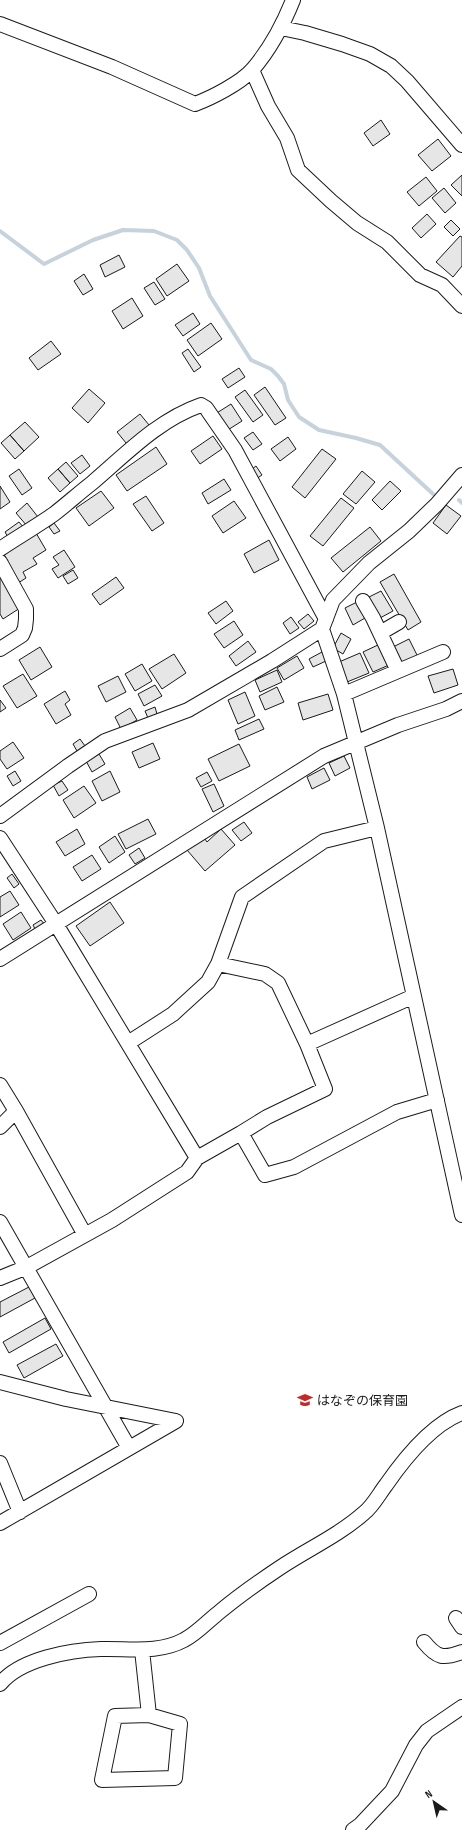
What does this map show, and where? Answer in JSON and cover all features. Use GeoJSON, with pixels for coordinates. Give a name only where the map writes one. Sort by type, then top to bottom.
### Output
{"type":"FeatureCollection","features":[{"type":"Feature","properties":{"kind":"street"},"geometry":{"type":"LineString","coordinates":[[0,24],[112,67],[195,104],[215,96],[252,70],[281,28],[293,0]]}},
{"type":"Feature","properties":{"kind":"street"},"geometry":{"type":"LineString","coordinates":[[281,28],[305,33],[342,44],[370,54],[391,66],[407,80],[462,145]]}},
{"type":"Feature","properties":{"kind":"street"},"geometry":{"type":"LineString","coordinates":[[252,70],[268,106],[287,138],[298,170],[357,223],[387,242],[420,276],[442,285],[462,306]]}},
{"type":"Feature","properties":{"kind":"street"},"geometry":{"type":"LineString","coordinates":[[0,549],[54,514],[106,471],[124,453],[157,428],[191,409],[201,405],[206,408],[235,450],[324,624],[344,694],[377,828],[462,1215]]}},
{"type":"Feature","properties":{"kind":"street"},"geometry":{"type":"LineString","coordinates":[[0,816],[105,741],[188,710],[272,661],[324,624],[333,600],[369,563],[410,531],[462,476]]}},
{"type":"Feature","properties":{"kind":"street"},"geometry":{"type":"LineString","coordinates":[[0,562],[26,609],[26,618],[22,636],[0,649]]}},
{"type":"Feature","properties":{"kind":"street"},"geometry":{"type":"LineString","coordinates":[[363,601],[398,671]]}},
{"type":"Feature","properties":{"kind":"street"},"geometry":{"type":"LineString","coordinates":[[380,633],[399,622]]}},
{"type":"Feature","properties":{"kind":"street"},"geometry":{"type":"LineString","coordinates":[[344,694],[443,652]]}},
{"type":"Feature","properties":{"kind":"street"},"geometry":{"type":"LineString","coordinates":[[0,959],[324,756],[398,725],[462,701]]}},
{"type":"Feature","properties":{"kind":"street"},"geometry":{"type":"LineString","coordinates":[[128,1043],[186,1003],[208,982],[218,964],[242,897],[324,840],[377,828]]}},
{"type":"Feature","properties":{"kind":"street"},"geometry":{"type":"LineString","coordinates":[[0,838],[56,924],[197,1158]]}},
{"type":"Feature","properties":{"kind":"street"},"geometry":{"type":"LineString","coordinates":[[0,1278],[26,1267],[112,1220],[187,1172],[197,1158],[241,1134],[267,1117],[326,1089],[307,1044],[278,983],[265,974],[218,964]]}},
{"type":"Feature","properties":{"kind":"street"},"geometry":{"type":"LineString","coordinates":[[307,1044],[414,996]]}},
{"type":"Feature","properties":{"kind":"street"},"geometry":{"type":"LineString","coordinates":[[0,1085],[85,1235]]}},
{"type":"Feature","properties":{"kind":"street"},"geometry":{"type":"LineString","coordinates":[[241,1134],[265,1175],[300,1164],[397,1112],[437,1100]]}},
{"type":"Feature","properties":{"kind":"street"},"geometry":{"type":"LineString","coordinates":[[0,1127],[16,1111]]}},
{"type":"Feature","properties":{"kind":"street"},"geometry":{"type":"LineString","coordinates":[[0,1222],[129,1448]]}},
{"type":"Feature","properties":{"kind":"street"},"geometry":{"type":"LineString","coordinates":[[0,1523],[176,1421],[105,1408],[3,1386]]}},
{"type":"Feature","properties":{"kind":"street"},"geometry":{"type":"LineString","coordinates":[[0,1684],[21,1667],[56,1656],[100,1649],[142,1650],[164,1647],[184,1640],[223,1609],[278,1569],[344,1529],[366,1512],[400,1465],[421,1442],[451,1417],[462,1413]]}},
{"type":"Feature","properties":{"kind":"street"},"geometry":{"type":"LineString","coordinates":[[0,1463],[20,1512]]}},
{"type":"Feature","properties":{"kind":"street"},"geometry":{"type":"LineString","coordinates":[[0,1643],[89,1594]]}},
{"type":"Feature","properties":{"kind":"street"},"geometry":{"type":"LineString","coordinates":[[424,1642],[433,1653],[442,1657],[452,1656],[462,1652]]}},
{"type":"Feature","properties":{"kind":"street"},"geometry":{"type":"LineString","coordinates":[[142,1650],[149,1715]]}},
{"type":"Feature","properties":{"kind":"street"},"geometry":{"type":"LineString","coordinates":[[353,1830],[360,1825],[392,1791],[416,1745],[427,1731],[462,1707]]}},
{"type":"Feature","properties":{"kind":"street"},"geometry":{"type":"LineString","coordinates":[[149,1715],[180,1724],[175,1778],[102,1780],[115,1716],[149,1715]]}},
{"type":"Feature","properties":{"kind":"building"},"geometry":{"type":"Polygon","coordinates":[[[381,120],[390,134],[373,146],[364,133],[381,120]]]}},
{"type":"Feature","properties":{"kind":"building"},"geometry":{"type":"Polygon","coordinates":[[[438,139],[451,156],[432,171],[418,155],[438,139]]]}},
{"type":"Feature","properties":{"kind":"building"},"geometry":{"type":"Polygon","coordinates":[[[462,175],[462,196],[451,185],[462,175]]]}},
{"type":"Feature","properties":{"kind":"building"},"geometry":{"type":"Polygon","coordinates":[[[426,177],[437,191],[419,206],[407,192],[426,177]]]}},
{"type":"Feature","properties":{"kind":"building"},"geometry":{"type":"Polygon","coordinates":[[[444,188],[456,203],[445,213],[432,198],[444,188]]]}},
{"type":"Feature","properties":{"kind":"building"},"geometry":{"type":"Polygon","coordinates":[[[427,214],[436,224],[421,238],[412,228],[427,214]]]}},
{"type":"Feature","properties":{"kind":"building"},"geometry":{"type":"Polygon","coordinates":[[[451,220],[460,229],[453,236],[444,227],[451,220]]]}},
{"type":"Feature","properties":{"kind":"building"},"geometry":{"type":"Polygon","coordinates":[[[460,236],[462,237],[462,266],[453,277],[436,262],[460,236]]]}},
{"type":"Feature","properties":{"kind":"building"},"geometry":{"type":"Polygon","coordinates":[[[119,255],[125,267],[105,277],[100,265],[119,255]]]}},
{"type":"Feature","properties":{"kind":"building"},"geometry":{"type":"Polygon","coordinates":[[[177,264],[189,281],[167,296],[156,279],[177,264]]]}},
{"type":"Feature","properties":{"kind":"building"},"geometry":{"type":"Polygon","coordinates":[[[84,274],[93,289],[83,295],[74,281],[84,274]]]}},
{"type":"Feature","properties":{"kind":"building"},"geometry":{"type":"Polygon","coordinates":[[[154,282],[165,299],[155,305],[144,288],[154,282]]]}},
{"type":"Feature","properties":{"kind":"building"},"geometry":{"type":"Polygon","coordinates":[[[132,298],[143,316],[123,329],[112,311],[132,298]]]}},
{"type":"Feature","properties":{"kind":"building"},"geometry":{"type":"Polygon","coordinates":[[[193,313],[200,324],[183,336],[175,325],[193,313]]]}},
{"type":"Feature","properties":{"kind":"building"},"geometry":{"type":"Polygon","coordinates":[[[211,323],[222,339],[198,356],[187,340],[211,323]]]}},
{"type":"Feature","properties":{"kind":"building"},"geometry":{"type":"Polygon","coordinates":[[[51,341],[61,354],[38,370],[29,358],[51,341]]]}},
{"type":"Feature","properties":{"kind":"building"},"geometry":{"type":"Polygon","coordinates":[[[188,349],[201,367],[194,372],[182,353],[188,349]]]}},
{"type":"Feature","properties":{"kind":"building"},"geometry":{"type":"Polygon","coordinates":[[[239,368],[245,377],[228,388],[222,379],[239,368]]]}},
{"type":"Feature","properties":{"kind":"building"},"geometry":{"type":"Polygon","coordinates":[[[265,387],[286,418],[275,425],[254,395],[265,387]]]}},
{"type":"Feature","properties":{"kind":"building"},"geometry":{"type":"Polygon","coordinates":[[[89,389],[105,403],[88,423],[72,408],[89,389]]]}},
{"type":"Feature","properties":{"kind":"building"},"geometry":{"type":"Polygon","coordinates":[[[245,390],[263,415],[253,422],[235,397],[245,390]]]}},
{"type":"Feature","properties":{"kind":"building"},"geometry":{"type":"Polygon","coordinates":[[[231,404],[242,421],[223,433],[212,416],[231,404]]]}},
{"type":"Feature","properties":{"kind":"building"},"geometry":{"type":"Polygon","coordinates":[[[140,414],[154,431],[131,449],[117,432],[140,414]]]}},
{"type":"Feature","properties":{"kind":"building"},"geometry":{"type":"Polygon","coordinates":[[[25,422],[39,437],[24,451],[10,435],[25,422]]]}},
{"type":"Feature","properties":{"kind":"building"},"geometry":{"type":"Polygon","coordinates":[[[253,432],[262,444],[253,450],[244,438],[253,432]]]}},
{"type":"Feature","properties":{"kind":"building"},"geometry":{"type":"Polygon","coordinates":[[[10,435],[24,451],[15,459],[1,443],[10,435]]]}},
{"type":"Feature","properties":{"kind":"building"},"geometry":{"type":"Polygon","coordinates":[[[213,436],[222,449],[200,464],[191,451],[213,436]]]}},
{"type":"Feature","properties":{"kind":"building"},"geometry":{"type":"Polygon","coordinates":[[[288,437],[296,449],[280,461],[271,449],[288,437]]]}},
{"type":"Feature","properties":{"kind":"building"},"geometry":{"type":"Polygon","coordinates":[[[156,447],[167,464],[127,491],[116,475],[156,447]]]}},
{"type":"Feature","properties":{"kind":"building"},"geometry":{"type":"Polygon","coordinates":[[[322,449],[336,459],[305,498],[292,487],[322,449]]]}},
{"type":"Feature","properties":{"kind":"building"},"geometry":{"type":"Polygon","coordinates":[[[82,455],[90,466],[80,474],[71,463],[82,455]]]}},
{"type":"Feature","properties":{"kind":"building"},"geometry":{"type":"Polygon","coordinates":[[[66,462],[78,476],[70,483],[58,469],[66,462]]]}},
{"type":"Feature","properties":{"kind":"building"},"geometry":{"type":"Polygon","coordinates":[[[256,466],[262,475],[253,481],[247,473],[256,466]]]}},
{"type":"Feature","properties":{"kind":"building"},"geometry":{"type":"Polygon","coordinates":[[[19,469],[32,488],[22,495],[9,476],[19,469]]]}},
{"type":"Feature","properties":{"kind":"building"},"geometry":{"type":"Polygon","coordinates":[[[58,469],[70,483],[60,492],[48,478],[58,469]]]}},
{"type":"Feature","properties":{"kind":"building"},"geometry":{"type":"Polygon","coordinates":[[[362,471],[375,482],[356,504],[343,494],[362,471]]]}},
{"type":"Feature","properties":{"kind":"building"},"geometry":{"type":"Polygon","coordinates":[[[224,479],[231,490],[208,504],[202,493],[224,479]]]}},
{"type":"Feature","properties":{"kind":"building"},"geometry":{"type":"Polygon","coordinates":[[[390,481],[401,491],[382,510],[372,500],[390,481]]]}},
{"type":"Feature","properties":{"kind":"building"},"geometry":{"type":"Polygon","coordinates":[[[0,486],[10,502],[0,509],[0,486]]]}},
{"type":"Feature","properties":{"kind":"building"},"geometry":{"type":"Polygon","coordinates":[[[101,491],[114,508],[89,526],[76,508],[101,491]]]}},
{"type":"Feature","properties":{"kind":"building"},"geometry":{"type":"Polygon","coordinates":[[[146,496],[164,523],[152,531],[133,504],[146,496]]]}},
{"type":"Feature","properties":{"kind":"building"},"geometry":{"type":"Polygon","coordinates":[[[341,498],[354,508],[323,546],[310,536],[341,498]]]}},
{"type":"Feature","properties":{"kind":"building"},"geometry":{"type":"Polygon","coordinates":[[[234,501],[246,518],[223,533],[212,516],[234,501]]]}},
{"type":"Feature","properties":{"kind":"building"},"geometry":{"type":"Polygon","coordinates":[[[27,503],[38,517],[27,526],[16,513],[27,503]]]}},
{"type":"Feature","properties":{"kind":"building"},"geometry":{"type":"Polygon","coordinates":[[[446,505],[461,516],[447,534],[433,523],[446,505]]]}},
{"type":"Feature","properties":{"kind":"building"},"geometry":{"type":"Polygon","coordinates":[[[19,522],[24,528],[9,539],[5,532],[19,522]]]}},
{"type":"Feature","properties":{"kind":"building"},"geometry":{"type":"Polygon","coordinates":[[[54,523],[60,531],[54,534],[49,527],[54,523]]]}},
{"type":"Feature","properties":{"kind":"building"},"geometry":{"type":"Polygon","coordinates":[[[370,527],[381,541],[343,572],[331,558],[370,527]]]}},
{"type":"Feature","properties":{"kind":"building"},"geometry":{"type":"Polygon","coordinates":[[[36,533],[46,550],[33,558],[37,564],[23,572],[26,578],[15,585],[3,564],[8,561],[3,553],[36,533]]]}},
{"type":"Feature","properties":{"kind":"building"},"geometry":{"type":"Polygon","coordinates":[[[269,540],[279,560],[254,573],[244,554],[269,540]]]}},
{"type":"Feature","properties":{"kind":"building"},"geometry":{"type":"Polygon","coordinates":[[[64,550],[75,567],[58,578],[52,569],[59,565],[53,557],[64,550]]]}},
{"type":"Feature","properties":{"kind":"building"},"geometry":{"type":"Polygon","coordinates":[[[73,570],[78,578],[68,584],[63,576],[73,570]]]}},
{"type":"Feature","properties":{"kind":"building"},"geometry":{"type":"Polygon","coordinates":[[[394,574],[421,622],[408,630],[380,582],[394,574]]]}},
{"type":"Feature","properties":{"kind":"building"},"geometry":{"type":"Polygon","coordinates":[[[0,576],[20,608],[3,619],[0,614],[0,576]]]}},
{"type":"Feature","properties":{"kind":"building"},"geometry":{"type":"Polygon","coordinates":[[[116,577],[124,588],[100,605],[92,594],[116,577]]]}},
{"type":"Feature","properties":{"kind":"building"},"geometry":{"type":"Polygon","coordinates":[[[381,591],[393,611],[380,618],[367,598],[381,591]]]}},
{"type":"Feature","properties":{"kind":"building"},"geometry":{"type":"Polygon","coordinates":[[[226,601],[233,611],[216,624],[208,613],[226,601]]]}},
{"type":"Feature","properties":{"kind":"building"},"geometry":{"type":"Polygon","coordinates":[[[357,602],[365,618],[353,625],[345,608],[357,602]]]}},
{"type":"Feature","properties":{"kind":"building"},"geometry":{"type":"Polygon","coordinates":[[[308,614],[314,621],[304,629],[298,622],[308,614]]]}},
{"type":"Feature","properties":{"kind":"building"},"geometry":{"type":"Polygon","coordinates":[[[291,617],[299,628],[290,634],[283,623],[291,617]]]}},
{"type":"Feature","properties":{"kind":"building"},"geometry":{"type":"Polygon","coordinates":[[[234,621],[243,635],[224,648],[214,634],[234,621]]]}},
{"type":"Feature","properties":{"kind":"building"},"geometry":{"type":"Polygon","coordinates":[[[341,633],[351,639],[343,654],[333,648],[341,633]]]}},
{"type":"Feature","properties":{"kind":"building"},"geometry":{"type":"Polygon","coordinates":[[[409,639],[418,657],[402,665],[393,647],[409,639]]]}},
{"type":"Feature","properties":{"kind":"building"},"geometry":{"type":"Polygon","coordinates":[[[248,641],[256,652],[236,666],[229,656],[248,641]]]}},
{"type":"Feature","properties":{"kind":"building"},"geometry":{"type":"Polygon","coordinates":[[[380,644],[389,665],[373,672],[363,652],[380,644]]]}},
{"type":"Feature","properties":{"kind":"building"},"geometry":{"type":"Polygon","coordinates":[[[40,647],[52,667],[31,680],[19,660],[40,647]]]}},
{"type":"Feature","properties":{"kind":"building"},"geometry":{"type":"Polygon","coordinates":[[[322,652],[326,661],[313,667],[309,659],[322,652]]]}},
{"type":"Feature","properties":{"kind":"building"},"geometry":{"type":"Polygon","coordinates":[[[360,653],[369,673],[347,682],[339,662],[360,653]]]}},
{"type":"Feature","properties":{"kind":"building"},"geometry":{"type":"Polygon","coordinates":[[[174,654],[186,673],[162,689],[149,669],[174,654]]]}},
{"type":"Feature","properties":{"kind":"building"},"geometry":{"type":"Polygon","coordinates":[[[297,656],[304,668],[284,680],[277,668],[297,656]]]}},
{"type":"Feature","properties":{"kind":"building"},"geometry":{"type":"Polygon","coordinates":[[[142,664],[152,681],[135,691],[125,674],[142,664]]]}},
{"type":"Feature","properties":{"kind":"building"},"geometry":{"type":"Polygon","coordinates":[[[453,669],[458,685],[434,693],[428,676],[453,669]]]}},
{"type":"Feature","properties":{"kind":"building"},"geometry":{"type":"Polygon","coordinates":[[[277,670],[282,682],[260,692],[255,680],[277,670]]]}},
{"type":"Feature","properties":{"kind":"building"},"geometry":{"type":"Polygon","coordinates":[[[23,674],[37,696],[17,708],[3,686],[23,674]]]}},
{"type":"Feature","properties":{"kind":"building"},"geometry":{"type":"Polygon","coordinates":[[[118,676],[126,692],[106,702],[98,686],[118,676]]]}},
{"type":"Feature","properties":{"kind":"building"},"geometry":{"type":"Polygon","coordinates":[[[155,685],[162,696],[144,706],[138,694],[155,685]]]}},
{"type":"Feature","properties":{"kind":"building"},"geometry":{"type":"Polygon","coordinates":[[[277,687],[284,702],[265,710],[259,696],[277,687]]]}},
{"type":"Feature","properties":{"kind":"building"},"geometry":{"type":"Polygon","coordinates":[[[65,691],[70,700],[65,704],[71,715],[56,724],[44,704],[65,691]]]}},
{"type":"Feature","properties":{"kind":"building"},"geometry":{"type":"Polygon","coordinates":[[[245,692],[255,716],[238,724],[228,700],[245,692]]]}},
{"type":"Feature","properties":{"kind":"building"},"geometry":{"type":"Polygon","coordinates":[[[328,694],[333,710],[303,720],[298,703],[328,694]]]}},
{"type":"Feature","properties":{"kind":"building"},"geometry":{"type":"Polygon","coordinates":[[[0,700],[6,708],[0,712],[0,700]]]}},
{"type":"Feature","properties":{"kind":"building"},"geometry":{"type":"Polygon","coordinates":[[[155,707],[157,714],[148,718],[145,711],[155,707]]]}},
{"type":"Feature","properties":{"kind":"building"},"geometry":{"type":"Polygon","coordinates":[[[130,708],[137,720],[121,729],[115,717],[130,708]]]}},
{"type":"Feature","properties":{"kind":"building"},"geometry":{"type":"Polygon","coordinates":[[[259,719],[264,729],[239,740],[235,730],[259,719]]]}},
{"type":"Feature","properties":{"kind":"building"},"geometry":{"type":"Polygon","coordinates":[[[80,739],[85,746],[77,751],[73,744],[80,739]]]}},
{"type":"Feature","properties":{"kind":"building"},"geometry":{"type":"Polygon","coordinates":[[[13,742],[24,758],[7,769],[0,759],[0,751],[13,742]]]}},
{"type":"Feature","properties":{"kind":"building"},"geometry":{"type":"Polygon","coordinates":[[[153,743],[160,759],[139,768],[132,752],[153,743]]]}},
{"type":"Feature","properties":{"kind":"building"},"geometry":{"type":"Polygon","coordinates":[[[239,744],[250,766],[219,781],[208,759],[239,744]]]}},
{"type":"Feature","properties":{"kind":"building"},"geometry":{"type":"Polygon","coordinates":[[[99,754],[105,764],[92,772],[86,761],[99,754]]]}},
{"type":"Feature","properties":{"kind":"building"},"geometry":{"type":"Polygon","coordinates":[[[344,756],[350,768],[335,776],[329,763],[344,756]]]}},
{"type":"Feature","properties":{"kind":"building"},"geometry":{"type":"Polygon","coordinates":[[[324,768],[330,780],[312,789],[307,777],[324,768]]]}},
{"type":"Feature","properties":{"kind":"building"},"geometry":{"type":"Polygon","coordinates":[[[15,771],[21,781],[13,786],[7,776],[15,771]]]}},
{"type":"Feature","properties":{"kind":"building"},"geometry":{"type":"Polygon","coordinates":[[[110,771],[120,792],[102,801],[92,781],[110,771]]]}},
{"type":"Feature","properties":{"kind":"building"},"geometry":{"type":"Polygon","coordinates":[[[207,772],[212,781],[201,787],[196,778],[207,772]]]}},
{"type":"Feature","properties":{"kind":"building"},"geometry":{"type":"Polygon","coordinates":[[[62,781],[68,790],[59,796],[53,785],[62,781]]]}},
{"type":"Feature","properties":{"kind":"building"},"geometry":{"type":"Polygon","coordinates":[[[214,784],[224,806],[213,812],[202,789],[214,784]]]}},
{"type":"Feature","properties":{"kind":"building"},"geometry":{"type":"Polygon","coordinates":[[[84,786],[96,803],[74,818],[63,800],[84,786]]]}},
{"type":"Feature","properties":{"kind":"building"},"geometry":{"type":"Polygon","coordinates":[[[148,819],[156,834],[126,849],[118,834],[148,819]]]}},
{"type":"Feature","properties":{"kind":"building"},"geometry":{"type":"Polygon","coordinates":[[[244,822],[252,833],[241,841],[232,830],[244,822]]]}},
{"type":"Feature","properties":{"kind":"building"},"geometry":{"type":"Polygon","coordinates":[[[77,829],[85,844],[65,856],[56,842],[77,829]]]}},
{"type":"Feature","properties":{"kind":"building"},"geometry":{"type":"Polygon","coordinates":[[[221,829],[235,845],[205,871],[187,850],[203,836],[207,842],[221,829]]]}},
{"type":"Feature","properties":{"kind":"building"},"geometry":{"type":"Polygon","coordinates":[[[115,836],[125,852],[109,863],[99,847],[115,836]]]}},
{"type":"Feature","properties":{"kind":"building"},"geometry":{"type":"Polygon","coordinates":[[[139,848],[145,858],[135,864],[129,855],[139,848]]]}},
{"type":"Feature","properties":{"kind":"building"},"geometry":{"type":"Polygon","coordinates":[[[92,855],[101,869],[82,881],[73,867],[92,855]]]}},
{"type":"Feature","properties":{"kind":"building"},"geometry":{"type":"Polygon","coordinates":[[[12,874],[19,884],[14,888],[7,878],[12,874]]]}},
{"type":"Feature","properties":{"kind":"building"},"geometry":{"type":"Polygon","coordinates":[[[10,891],[19,905],[0,917],[0,897],[10,891]]]}},
{"type":"Feature","properties":{"kind":"building"},"geometry":{"type":"Polygon","coordinates":[[[110,902],[124,923],[90,946],[76,926],[110,902]]]}},
{"type":"Feature","properties":{"kind":"building"},"geometry":{"type":"Polygon","coordinates":[[[21,912],[31,928],[13,940],[3,924],[21,912]]]}},
{"type":"Feature","properties":{"kind":"building"},"geometry":{"type":"Polygon","coordinates":[[[41,920],[45,925],[36,931],[33,925],[41,920]]]}},
{"type":"Feature","properties":{"kind":"building"},"geometry":{"type":"Polygon","coordinates":[[[29,1287],[35,1298],[0,1317],[0,1302],[29,1287]]]}},
{"type":"Feature","properties":{"kind":"building"},"geometry":{"type":"Polygon","coordinates":[[[45,1318],[51,1329],[9,1353],[3,1342],[45,1318]]]}},
{"type":"Feature","properties":{"kind":"building"},"geometry":{"type":"Polygon","coordinates":[[[56,1344],[63,1356],[24,1378],[17,1365],[56,1344]]]}},
{"type":"Feature","properties":{"kind":"waterway"},"geometry":{"type":"LineString","coordinates":[[0,231],[44,264],[93,240],[123,230],[154,231],[177,240],[187,250],[199,268],[210,296],[251,360],[271,369],[278,376],[284,384],[288,400],[299,417],[319,430],[380,445],[433,494]]}},
{"type":"Feature","properties":{"kind":"waterway"},"geometry":{"type":"LineString","coordinates":[[459,500],[462,503]]}},
{"type":"Feature","properties":{"kind":"place","name":"はなぞの保育園"},"geometry":{"type":"Point","coordinates":[305,1400]}}]}
